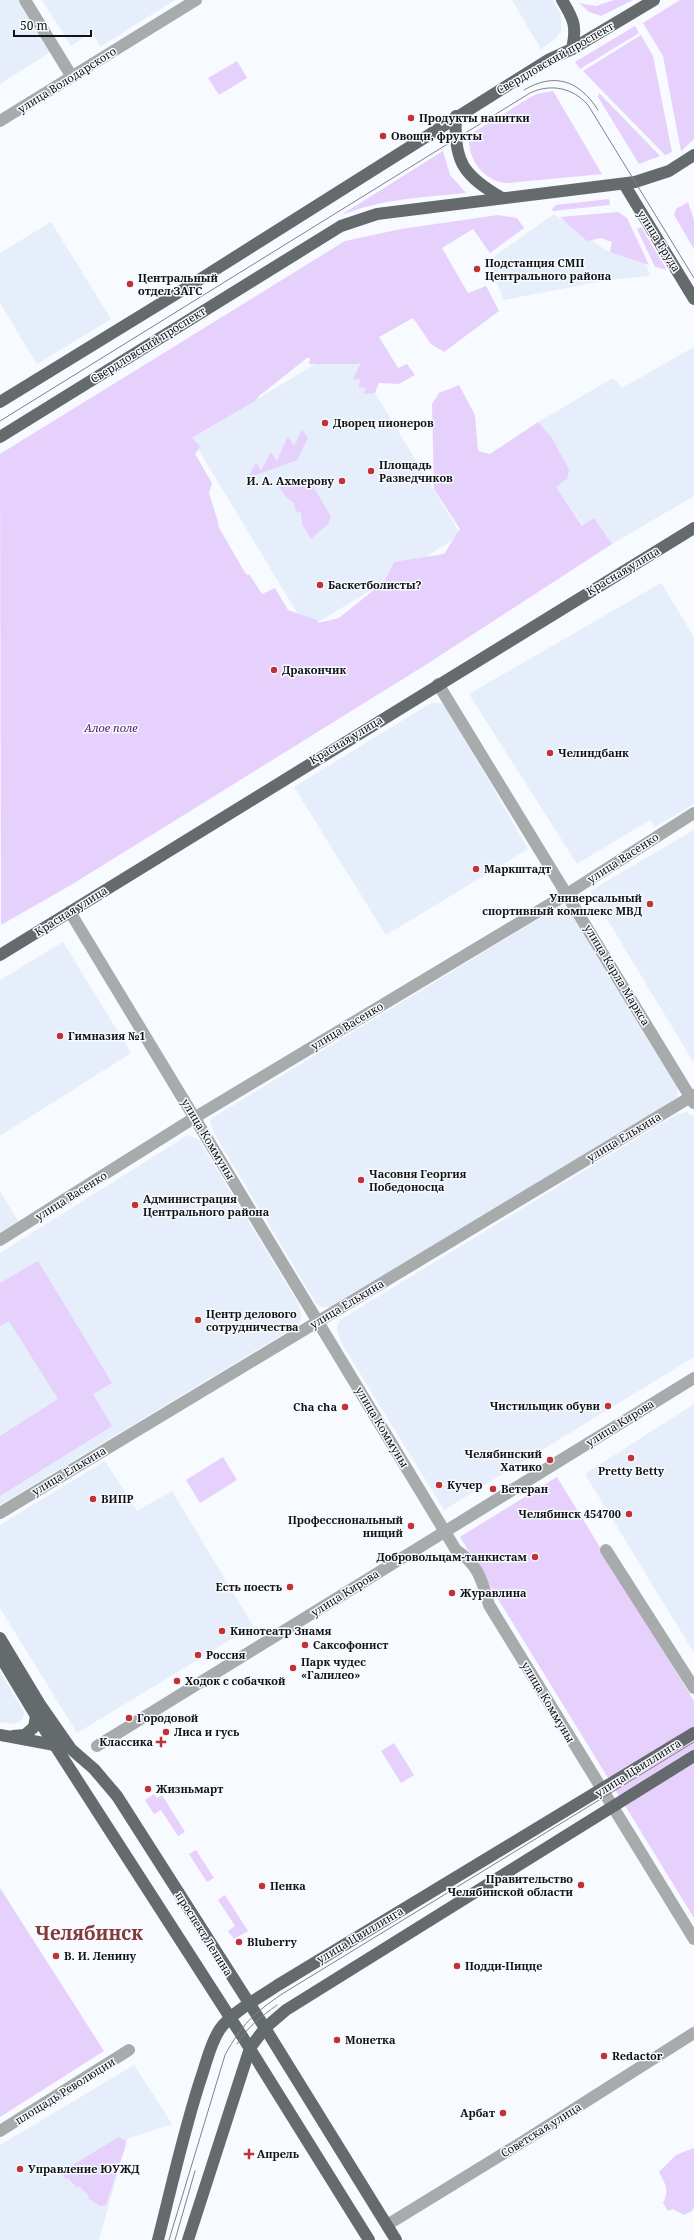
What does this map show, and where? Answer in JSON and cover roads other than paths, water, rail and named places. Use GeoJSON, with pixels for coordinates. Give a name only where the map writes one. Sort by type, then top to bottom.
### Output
{"type":"FeatureCollection","features":[{"type":"Feature","properties":{"kind":"main road"},"geometry":{"type":"LineString","coordinates":[[562,0],[574,19],[576,31],[572,49]]}},
{"type":"Feature","properties":{"kind":"main road","name":"Свердловский проспект"},"geometry":{"type":"LineString","coordinates":[[0,402],[194,283],[456,116],[548,60],[572,49],[654,0]]}},
{"type":"Feature","properties":{"kind":"main road"},"geometry":{"type":"LineString","coordinates":[[456,116],[455,133],[464,168],[477,183],[502,198]]}},
{"type":"Feature","properties":{"kind":"main road","name":"Свердловский проспект"},"geometry":{"type":"LineString","coordinates":[[0,437],[341,226],[377,214],[624,184],[664,173],[694,155]]}},
{"type":"Feature","properties":{"kind":"main road","name":"улица Труда"},"geometry":{"type":"LineString","coordinates":[[624,184],[694,299]]}},
{"type":"Feature","properties":{"kind":"main road","name":"Красная улица"},"geometry":{"type":"LineString","coordinates":[[0,954],[694,528]]}},
{"type":"Feature","properties":{"kind":"main road","name":"проспект Ленина"},"geometry":{"type":"LineString","coordinates":[[0,1638],[41,1706],[71,1749],[94,1769],[117,1796],[396,2240]]}},
{"type":"Feature","properties":{"kind":"main road","name":"проспект Ленина"},"geometry":{"type":"LineString","coordinates":[[0,1656],[55,1746],[250,2048],[369,2240]]}},
{"type":"Feature","properties":{"kind":"main road"},"geometry":{"type":"LineString","coordinates":[[5,1735],[25,1734],[34,1728],[36,1716]]}},
{"type":"Feature","properties":{"kind":"main road","name":"улица Цвиллинга"},"geometry":{"type":"LineString","coordinates":[[158,2240],[177,2159],[198,2088],[212,2045],[220,2029],[230,2018],[293,1975],[602,1791],[694,1733]]}},
{"type":"Feature","properties":{"kind":"main road"},"geometry":{"type":"LineString","coordinates":[[5,1735],[71,1749]]}},
{"type":"Feature","properties":{"kind":"main road","name":"улица Цвиллинга"},"geometry":{"type":"LineString","coordinates":[[188,2240],[250,2048],[264,2028],[299,2002],[694,1756]]}},
{"type":"Feature","properties":{"kind":"street"},"geometry":{"type":"LineString","coordinates":[[25,0],[72,77]]}},
{"type":"Feature","properties":{"kind":"street","name":"улица Володарского"},"geometry":{"type":"LineString","coordinates":[[0,121],[196,0]]}},
{"type":"Feature","properties":{"kind":"street","name":"улица Карла Маркса"},"geometry":{"type":"LineString","coordinates":[[438,684],[693,1099]]}},
{"type":"Feature","properties":{"kind":"street","name":"улица Васенко"},"geometry":{"type":"LineString","coordinates":[[0,1240],[194,1118],[567,894],[694,814]]}},
{"type":"Feature","properties":{"kind":"street","name":"улица Коммуны"},"geometry":{"type":"LineString","coordinates":[[70,912],[194,1118],[319,1321],[456,1550],[469,1558],[481,1579],[489,1605],[612,1808],[694,1939]]}},
{"type":"Feature","properties":{"kind":"street","name":"улица Елькина"},"geometry":{"type":"LineString","coordinates":[[0,1514],[319,1321],[693,1099]]}},
{"type":"Feature","properties":{"kind":"street","name":"улица Кирова"},"geometry":{"type":"LineString","coordinates":[[97,1746],[694,1378]]}},
{"type":"Feature","properties":{"kind":"street"},"geometry":{"type":"LineString","coordinates":[[606,1550],[694,1688]]}},
{"type":"Feature","properties":{"kind":"street","name":"Советская улица"},"geometry":{"type":"LineString","coordinates":[[387,2225],[694,2033]]}},
{"type":"Feature","properties":{"kind":"street","name":"площадь Революции"},"geometry":{"type":"LineString","coordinates":[[0,2132],[129,2050]]}},
{"type":"Feature","properties":{"kind":"tram line"},"geometry":{"type":"LineString","coordinates":[[524,90],[535,84],[546,81],[565,82],[583,92],[598,110]]}},
{"type":"Feature","properties":{"kind":"tram line"},"geometry":{"type":"LineString","coordinates":[[0,421],[530,93],[546,88],[569,91],[582,99],[588,105],[694,278]]}},
{"type":"Feature","properties":{"kind":"tram line"},"geometry":{"type":"LineString","coordinates":[[169,2240],[225,2055],[237,2035],[249,2020],[282,1994],[694,1742]]}},
{"type":"Feature","properties":{"kind":"tram line"},"geometry":{"type":"LineString","coordinates":[[237,2044],[260,2018],[277,2005]]}},
{"type":"Feature","properties":{"kind":"tram line"},"geometry":{"type":"LineString","coordinates":[[175,2240],[195,2171]]}},
{"type":"Feature","properties":{"kind":"place","name":"Продукты напитки"},"geometry":{"type":"Point","coordinates":[411,118]}},
{"type":"Feature","properties":{"kind":"place","name":"Овощи, фрукты"},"geometry":{"type":"Point","coordinates":[383,136]}},
{"type":"Feature","properties":{"kind":"place","name":"Подстанция СМП Центрального района"},"geometry":{"type":"Point","coordinates":[477,269]}},
{"type":"Feature","properties":{"kind":"place","name":"Центральный отдел ЗАГС"},"geometry":{"type":"Point","coordinates":[130,284]}},
{"type":"Feature","properties":{"kind":"place","name":"Дворец пионеров"},"geometry":{"type":"Point","coordinates":[325,423]}},
{"type":"Feature","properties":{"kind":"place","name":"Площадь Разведчиков"},"geometry":{"type":"Point","coordinates":[371,471]}},
{"type":"Feature","properties":{"kind":"place","name":"И. А. Ахмерову"},"geometry":{"type":"Point","coordinates":[342,481]}},
{"type":"Feature","properties":{"kind":"place","name":"Баскетболисты?"},"geometry":{"type":"Point","coordinates":[320,585]}},
{"type":"Feature","properties":{"kind":"place","name":"Дракончик"},"geometry":{"type":"Point","coordinates":[274,670]}},
{"type":"Feature","properties":{"kind":"place","name":"Челиндбанк"},"geometry":{"type":"Point","coordinates":[550,753]}},
{"type":"Feature","properties":{"kind":"place","name":"Маркштадт"},"geometry":{"type":"Point","coordinates":[476,869]}},
{"type":"Feature","properties":{"kind":"place","name":"Универсальный спортивный комплекс МВД"},"geometry":{"type":"Point","coordinates":[650,904]}},
{"type":"Feature","properties":{"kind":"place","name":"Гимназия №1"},"geometry":{"type":"Point","coordinates":[60,1036]}},
{"type":"Feature","properties":{"kind":"place","name":"Часовня Георгия Победоносца"},"geometry":{"type":"Point","coordinates":[361,1180]}},
{"type":"Feature","properties":{"kind":"place","name":"Администрация Центрального района"},"geometry":{"type":"Point","coordinates":[135,1205]}},
{"type":"Feature","properties":{"kind":"place","name":"Центр делового сотрудничества"},"geometry":{"type":"Point","coordinates":[198,1320]}},
{"type":"Feature","properties":{"kind":"place","name":"Чистильщик обуви"},"geometry":{"type":"Point","coordinates":[608,1406]}},
{"type":"Feature","properties":{"kind":"place","name":"Cha cha"},"geometry":{"type":"Point","coordinates":[345,1407]}},
{"type":"Feature","properties":{"kind":"place","name":"Pretty Betty"},"geometry":{"type":"Point","coordinates":[631,1458]}},
{"type":"Feature","properties":{"kind":"place","name":"Челябинский Хатико"},"geometry":{"type":"Point","coordinates":[550,1460]}},
{"type":"Feature","properties":{"kind":"place","name":"Кучер"},"geometry":{"type":"Point","coordinates":[439,1485]}},
{"type":"Feature","properties":{"kind":"place","name":"Ветеран"},"geometry":{"type":"Point","coordinates":[493,1489]}},
{"type":"Feature","properties":{"kind":"place","name":"ВИПР"},"geometry":{"type":"Point","coordinates":[93,1499]}},
{"type":"Feature","properties":{"kind":"place","name":"Челябинск 454700"},"geometry":{"type":"Point","coordinates":[629,1514]}},
{"type":"Feature","properties":{"kind":"place","name":"Профессиональный нищий"},"geometry":{"type":"Point","coordinates":[411,1526]}},
{"type":"Feature","properties":{"kind":"place","name":"Добровольцам-танкистам"},"geometry":{"type":"Point","coordinates":[535,1557]}},
{"type":"Feature","properties":{"kind":"place","name":"Есть поесть"},"geometry":{"type":"Point","coordinates":[290,1587]}},
{"type":"Feature","properties":{"kind":"place","name":"Журавлина"},"geometry":{"type":"Point","coordinates":[452,1593]}},
{"type":"Feature","properties":{"kind":"place","name":"Кинотеатр Знамя"},"geometry":{"type":"Point","coordinates":[222,1631]}},
{"type":"Feature","properties":{"kind":"place","name":"Саксофонист"},"geometry":{"type":"Point","coordinates":[305,1645]}},
{"type":"Feature","properties":{"kind":"place","name":"Россия"},"geometry":{"type":"Point","coordinates":[198,1655]}},
{"type":"Feature","properties":{"kind":"place","name":"Парк чудес «Галилео»"},"geometry":{"type":"Point","coordinates":[293,1668]}},
{"type":"Feature","properties":{"kind":"place","name":"Ходок с собачкой"},"geometry":{"type":"Point","coordinates":[177,1681]}},
{"type":"Feature","properties":{"kind":"place","name":"Городовой"},"geometry":{"type":"Point","coordinates":[129,1718]}},
{"type":"Feature","properties":{"kind":"place","name":"Лиса и гусь"},"geometry":{"type":"Point","coordinates":[166,1732]}},
{"type":"Feature","properties":{"kind":"place","name":"Классика"},"geometry":{"type":"Point","coordinates":[161,1742]}},
{"type":"Feature","properties":{"kind":"place","name":"Жизньмарт"},"geometry":{"type":"Point","coordinates":[148,1789]}},
{"type":"Feature","properties":{"kind":"place","name":"Правительство Челябинской области"},"geometry":{"type":"Point","coordinates":[581,1885]}},
{"type":"Feature","properties":{"kind":"place","name":"Пенка"},"geometry":{"type":"Point","coordinates":[262,1886]}},
{"type":"Feature","properties":{"kind":"place","name":"Bluberry"},"geometry":{"type":"Point","coordinates":[239,1942]}},
{"type":"Feature","properties":{"kind":"place","name":"В. И. Ленину"},"geometry":{"type":"Point","coordinates":[56,1956]}},
{"type":"Feature","properties":{"kind":"place","name":"Подди-Пицце"},"geometry":{"type":"Point","coordinates":[457,1966]}},
{"type":"Feature","properties":{"kind":"place","name":"Монетка"},"geometry":{"type":"Point","coordinates":[337,2040]}},
{"type":"Feature","properties":{"kind":"place","name":"Redactor"},"geometry":{"type":"Point","coordinates":[604,2056]}},
{"type":"Feature","properties":{"kind":"place","name":"Арбат"},"geometry":{"type":"Point","coordinates":[503,2113]}},
{"type":"Feature","properties":{"kind":"place","name":"Апрель"},"geometry":{"type":"Point","coordinates":[249,2154]}},
{"type":"Feature","properties":{"kind":"place","name":"Управление ЮУЖД"},"geometry":{"type":"Point","coordinates":[20,2169]}},
{"type":"Feature","properties":{"kind":"district","name":"Челябинск"},"geometry":{"type":"Point","coordinates":[89,1933]}},
{"type":"Feature","properties":{"kind":"park label","name":"Алое поле"},"geometry":{"type":"Point","coordinates":[111,728]}}]}
